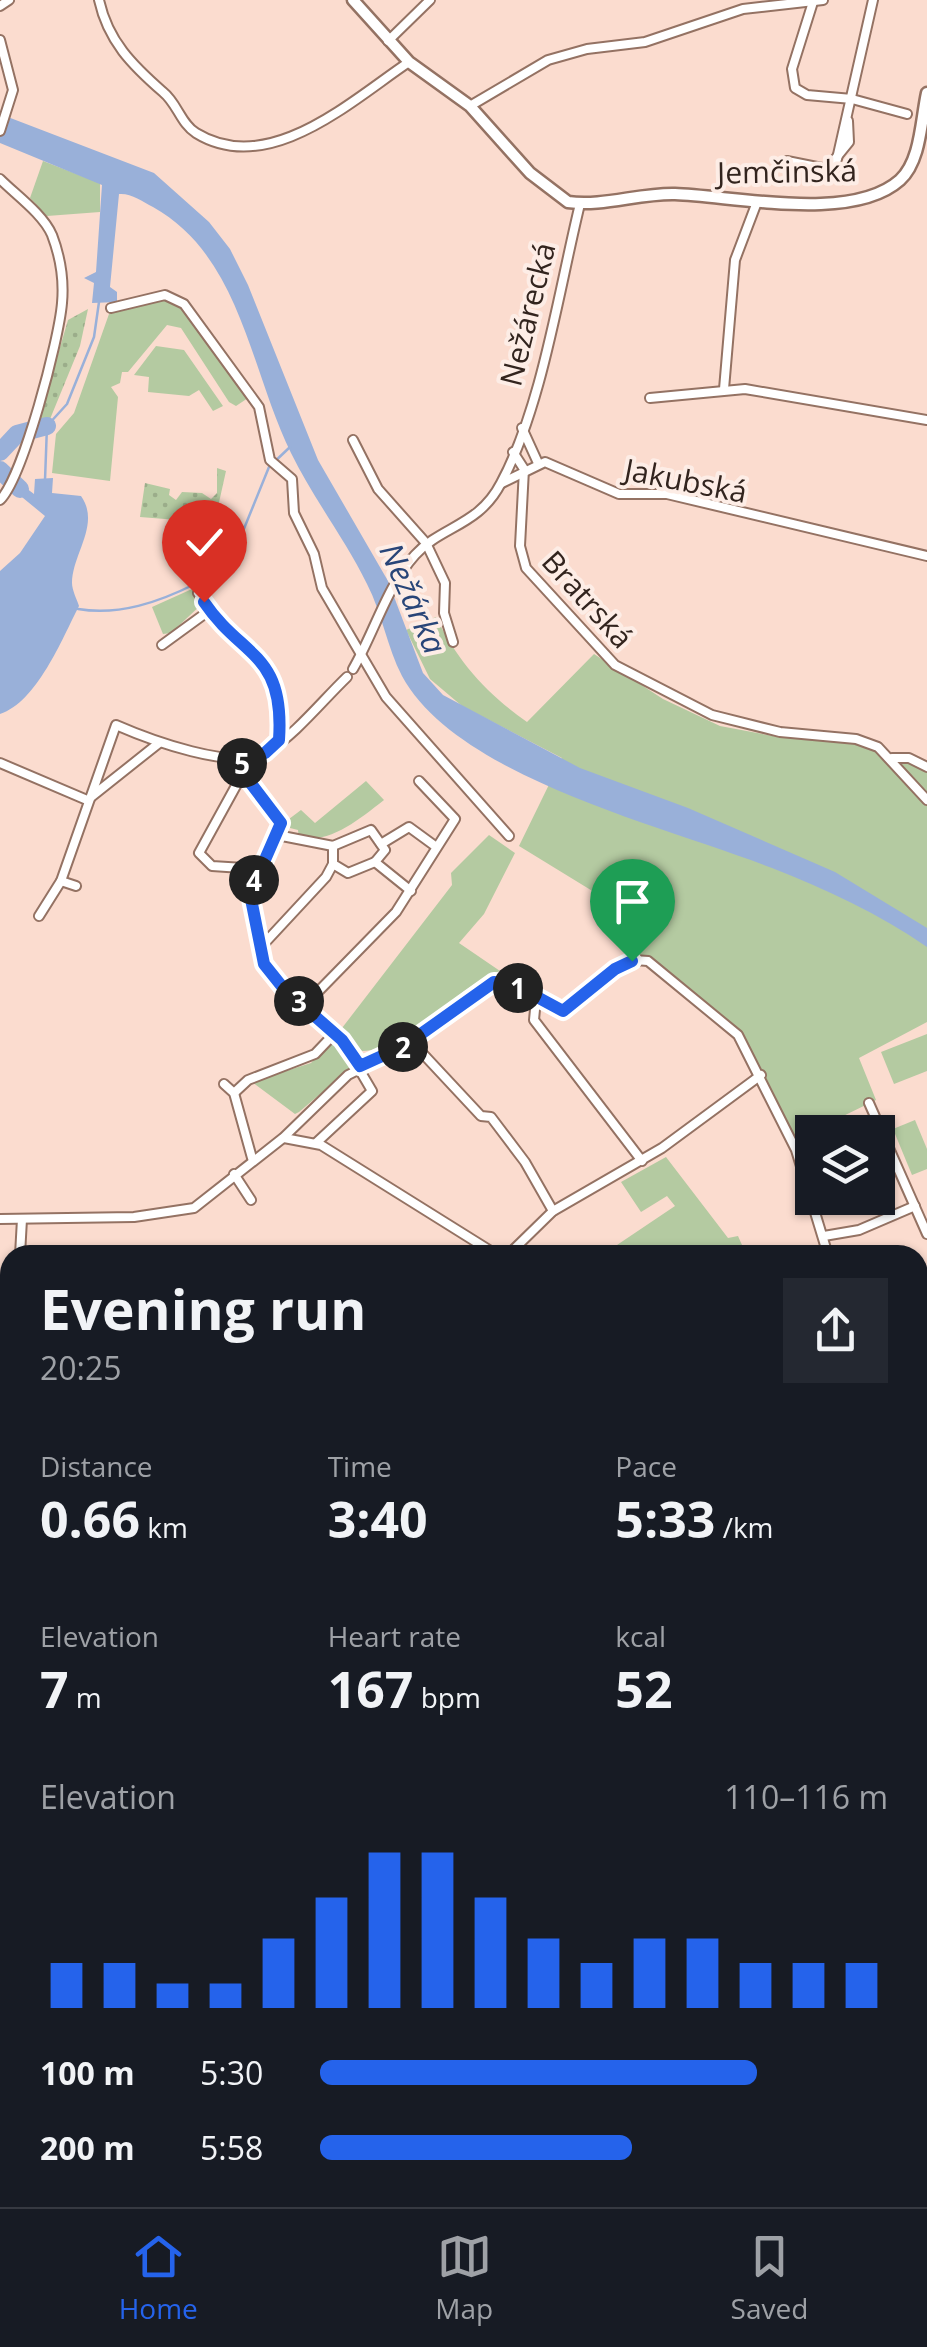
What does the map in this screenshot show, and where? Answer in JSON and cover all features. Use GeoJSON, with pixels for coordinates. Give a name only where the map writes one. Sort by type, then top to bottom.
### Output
{"type":"FeatureCollection","features":[{"type":"Feature","properties":{"kind":"street"},"geometry":{"type":"LineString","coordinates":[[0,6],[9,0]]}},
{"type":"Feature","properties":{"kind":"street"},"geometry":{"type":"LineString","coordinates":[[99,0],[118,48],[167,94],[194,132],[241,146],[274,142],[306,130],[409,62]]}},
{"type":"Feature","properties":{"kind":"street"},"geometry":{"type":"LineString","coordinates":[[353,0],[409,62],[470,106],[540,184],[568,202],[580,204]]}},
{"type":"Feature","properties":{"kind":"street"},"geometry":{"type":"LineString","coordinates":[[388,41],[430,0]]}},
{"type":"Feature","properties":{"kind":"street"},"geometry":{"type":"LineString","coordinates":[[787,160],[821,170],[837,159],[838,139],[848,116],[873,0]]}},
{"type":"Feature","properties":{"kind":"street"},"geometry":{"type":"LineString","coordinates":[[470,106],[548,60],[588,49],[645,42],[744,4],[818,1],[792,69],[792,85],[807,96],[852,99],[907,114]]}},
{"type":"Feature","properties":{"kind":"street"},"geometry":{"type":"LineString","coordinates":[[0,40],[12,83],[0,131]]}},
{"type":"Feature","properties":{"kind":"street","name":"Jemčinská"},"geometry":{"type":"LineString","coordinates":[[580,204],[672,194],[756,202],[843,201],[887,189],[910,167],[927,94]]}},
{"type":"Feature","properties":{"kind":"street"},"geometry":{"type":"LineString","coordinates":[[0,178],[47,226],[62,278],[62,306],[28,436],[16,478],[0,500]]}},
{"type":"Feature","properties":{"kind":"street"},"geometry":{"type":"LineString","coordinates":[[724,389],[736,260],[756,202]]}},
{"type":"Feature","properties":{"kind":"street","name":"Nežárecká"},"geometry":{"type":"LineString","coordinates":[[242,760],[265,753],[350,673],[396,584],[426,543],[473,518],[502,483],[522,428],[580,204]]}},
{"type":"Feature","properties":{"kind":"street"},"geometry":{"type":"LineString","coordinates":[[111,308],[165,296],[184,304],[259,407],[274,464],[292,479],[294,512],[314,554],[322,588],[362,654],[401,716],[508,836]]}},
{"type":"Feature","properties":{"kind":"street"},"geometry":{"type":"LineString","coordinates":[[650,398],[724,389],[927,420]]}},
{"type":"Feature","properties":{"kind":"street"},"geometry":{"type":"LineString","coordinates":[[502,483],[538,462],[522,428]]}},
{"type":"Feature","properties":{"kind":"street"},"geometry":{"type":"LineString","coordinates":[[353,440],[378,489],[426,543],[445,583],[444,613],[454,642]]}},
{"type":"Feature","properties":{"kind":"street"},"geometry":{"type":"LineString","coordinates":[[513,452],[524,469]]}},
{"type":"Feature","properties":{"kind":"street","name":"Jakubská"},"geometry":{"type":"LineString","coordinates":[[538,462],[574,472],[619,494],[667,494],[927,556]]}},
{"type":"Feature","properties":{"kind":"street","name":"Bratrská"},"geometry":{"type":"LineString","coordinates":[[524,469],[520,546],[526,568],[615,665],[712,716],[780,732],[856,739],[892,758],[927,800]]}},
{"type":"Feature","properties":{"kind":"street"},"geometry":{"type":"LineString","coordinates":[[198,592],[210,610],[263,659],[279,709],[279,740]]}},
{"type":"Feature","properties":{"kind":"street"},"geometry":{"type":"LineString","coordinates":[[162,645],[210,610]]}},
{"type":"Feature","properties":{"kind":"street"},"geometry":{"type":"LineString","coordinates":[[39,916],[60,881],[116,725],[159,743],[242,760],[243,773],[200,853],[212,866],[258,869]]}},
{"type":"Feature","properties":{"kind":"street"},"geometry":{"type":"LineString","coordinates":[[88,800],[159,743]]}},
{"type":"Feature","properties":{"kind":"street","name":"Bratrská"},"geometry":{"type":"LineString","coordinates":[[892,758],[908,758],[927,766]]}},
{"type":"Feature","properties":{"kind":"street"},"geometry":{"type":"LineString","coordinates":[[0,763],[88,800]]}},
{"type":"Feature","properties":{"kind":"street"},"geometry":{"type":"LineString","coordinates":[[243,773],[279,817],[277,836],[258,869],[250,894],[264,964],[284,989],[335,1034],[360,1066],[372,1091],[316,1143]]}},
{"type":"Feature","properties":{"kind":"street"},"geometry":{"type":"LineString","coordinates":[[305,1005],[396,912],[455,818],[420,781]]}},
{"type":"Feature","properties":{"kind":"street"},"geometry":{"type":"LineString","coordinates":[[380,844],[408,827],[435,846]]}},
{"type":"Feature","properties":{"kind":"street"},"geometry":{"type":"LineString","coordinates":[[277,836],[334,846],[371,830],[383,855],[348,873],[334,864]]}},
{"type":"Feature","properties":{"kind":"street"},"geometry":{"type":"LineString","coordinates":[[261,947],[300,910],[334,864],[334,846]]}},
{"type":"Feature","properties":{"kind":"street"},"geometry":{"type":"LineString","coordinates":[[374,862],[411,890]]}},
{"type":"Feature","properties":{"kind":"street"},"geometry":{"type":"LineString","coordinates":[[60,881],[76,886]]}},
{"type":"Feature","properties":{"kind":"street"},"geometry":{"type":"LineString","coordinates":[[0,1218],[134,1217],[186,1210],[205,1201],[252,1158],[283,1138],[360,1066],[411,1041],[494,982],[513,984],[563,1011],[615,969],[632,961],[648,962],[738,1035],[796,1150],[826,1245]]}},
{"type":"Feature","properties":{"kind":"street"},"geometry":{"type":"LineString","coordinates":[[536,999],[534,1020],[642,1161]]}},
{"type":"Feature","properties":{"kind":"street"},"geometry":{"type":"LineString","coordinates":[[234,1093],[248,1080],[315,1054],[335,1034]]}},
{"type":"Feature","properties":{"kind":"street"},"geometry":{"type":"LineString","coordinates":[[411,1041],[480,1116],[491,1117],[525,1162],[553,1212]]}},
{"type":"Feature","properties":{"kind":"street"},"geometry":{"type":"LineString","coordinates":[[518,1245],[553,1212],[642,1161],[761,1075]]}},
{"type":"Feature","properties":{"kind":"street"},"geometry":{"type":"LineString","coordinates":[[224,1084],[234,1093],[252,1158]]}},
{"type":"Feature","properties":{"kind":"street"},"geometry":{"type":"LineString","coordinates":[[869,1103],[927,1234]]}},
{"type":"Feature","properties":{"kind":"street"},"geometry":{"type":"LineString","coordinates":[[283,1138],[316,1143],[480,1245]]}},
{"type":"Feature","properties":{"kind":"street"},"geometry":{"type":"LineString","coordinates":[[234,1174],[250,1200]]}},
{"type":"Feature","properties":{"kind":"street"},"geometry":{"type":"LineString","coordinates":[[824,1236],[860,1230],[915,1206]]}},
{"type":"Feature","properties":{"kind":"street"},"geometry":{"type":"LineString","coordinates":[[21,1245],[22,1220]]}},
{"type":"Feature","properties":{"kind":"green space"},"geometry":{"type":"Polygon","coordinates":[[[43,161],[100,183],[100,212],[47,216],[30,198],[43,161]]]}},
{"type":"Feature","properties":{"kind":"green space"},"geometry":{"type":"Polygon","coordinates":[[[161,299],[182,308],[248,398],[236,406],[229,402],[181,328],[167,325],[128,372],[122,372],[120,383],[111,387],[118,397],[110,481],[52,473],[56,434],[74,413],[109,314],[161,299]]]}},
{"type":"Feature","properties":{"kind":"green space"},"geometry":{"type":"Polygon","coordinates":[[[88,309],[80,346],[48,424],[37,426],[68,320],[88,309]]]}},
{"type":"Feature","properties":{"kind":"green space"},"geometry":{"type":"Polygon","coordinates":[[[156,346],[184,350],[223,406],[213,411],[199,390],[189,396],[148,392],[149,377],[134,375],[156,346]]]}},
{"type":"Feature","properties":{"kind":"green space"},"geometry":{"type":"Polygon","coordinates":[[[217,468],[226,471],[216,516],[224,518],[220,531],[215,523],[140,517],[145,483],[170,489],[169,495],[176,500],[182,492],[202,493],[211,499],[217,493],[217,468]]]}},
{"type":"Feature","properties":{"kind":"green space"},"geometry":{"type":"Polygon","coordinates":[[[192,589],[203,603],[171,633],[163,634],[152,607],[192,589]]]}},
{"type":"Feature","properties":{"kind":"green space"},"geometry":{"type":"Polygon","coordinates":[[[436,617],[474,676],[527,722],[594,654],[663,699],[720,726],[778,737],[846,740],[927,769],[927,1022],[859,1058],[876,1100],[845,1115],[795,1115],[792,1141],[738,1035],[622,940],[625,911],[519,846],[562,758],[462,706],[430,679],[406,630],[436,617]]]}},
{"type":"Feature","properties":{"kind":"green space"},"geometry":{"type":"Polygon","coordinates":[[[366,781],[384,800],[354,822],[333,834],[311,839],[299,839],[298,830],[290,828],[289,819],[301,810],[315,823],[366,781]]]}},
{"type":"Feature","properties":{"kind":"green space"},"geometry":{"type":"Polygon","coordinates":[[[489,835],[515,853],[484,914],[459,943],[500,971],[465,990],[398,1040],[362,1051],[342,1028],[452,885],[451,873],[489,835]]]}},
{"type":"Feature","properties":{"kind":"green space"},"geometry":{"type":"Polygon","coordinates":[[[927,1034],[927,1071],[894,1084],[881,1052],[927,1034]]]}},
{"type":"Feature","properties":{"kind":"green space"},"geometry":{"type":"Polygon","coordinates":[[[331,1041],[353,1059],[352,1067],[299,1112],[295,1114],[252,1082],[311,1063],[331,1041]]]}},
{"type":"Feature","properties":{"kind":"green space"},"geometry":{"type":"Polygon","coordinates":[[[915,1120],[927,1149],[927,1169],[912,1175],[895,1128],[915,1120]]]}},
{"type":"Feature","properties":{"kind":"green space"},"geometry":{"type":"Polygon","coordinates":[[[666,1157],[728,1238],[738,1236],[742,1245],[617,1245],[675,1206],[667,1196],[641,1212],[621,1182],[666,1157]]]}},
{"type":"Feature","properties":{"kind":"water"},"geometry":{"type":"Polygon","coordinates":[[[0,114],[154,173],[209,222],[230,249],[318,460],[388,581],[423,673],[443,695],[580,768],[688,808],[835,872],[927,928],[927,947],[871,913],[812,885],[569,795],[516,771],[468,743],[429,712],[402,676],[367,584],[291,453],[240,317],[206,254],[183,228],[153,207],[119,194],[110,287],[117,292],[117,302],[92,303],[94,283],[84,278],[96,272],[102,185],[0,143],[0,114]]]}},
{"type":"Feature","properties":{"kind":"water"},"geometry":{"type":"Polygon","coordinates":[[[53,478],[52,493],[81,496],[86,507],[87,528],[72,583],[79,606],[37,683],[26,697],[0,714],[0,571],[20,553],[45,516],[17,493],[22,485],[34,494],[35,479],[53,478]]]}},
{"type":"Feature","properties":{"kind":"waterway"},"geometry":{"type":"LineString","coordinates":[[45,480],[47,426],[67,404],[94,337],[99,302]]}},
{"type":"Feature","properties":{"kind":"waterway"},"geometry":{"type":"LineString","coordinates":[[0,452],[17,434],[47,426]]}},
{"type":"Feature","properties":{"kind":"waterway"},"geometry":{"type":"LineString","coordinates":[[239,541],[269,467],[290,447]]}},
{"type":"Feature","properties":{"kind":"waterway"},"geometry":{"type":"LineString","coordinates":[[0,470],[20,489]]}},
{"type":"Feature","properties":{"kind":"waterway"},"geometry":{"type":"LineString","coordinates":[[78,609],[109,611],[138,606],[195,584]]}},
{"type":"Feature","properties":{"kind":"route"},"geometry":{"type":"LineString","coordinates":[[204,602],[263,659],[279,709],[279,740],[265,753],[242,760],[243,773],[281,823],[250,894],[264,964],[284,989],[342,1040],[360,1066],[404,1046],[494,982],[513,984],[563,1011],[615,969],[632,961]]}},
{"type":"Feature","properties":{"kind":"water label","name":"Nežárka"},"geometry":{"type":"Point","coordinates":[414,598]}}]}
